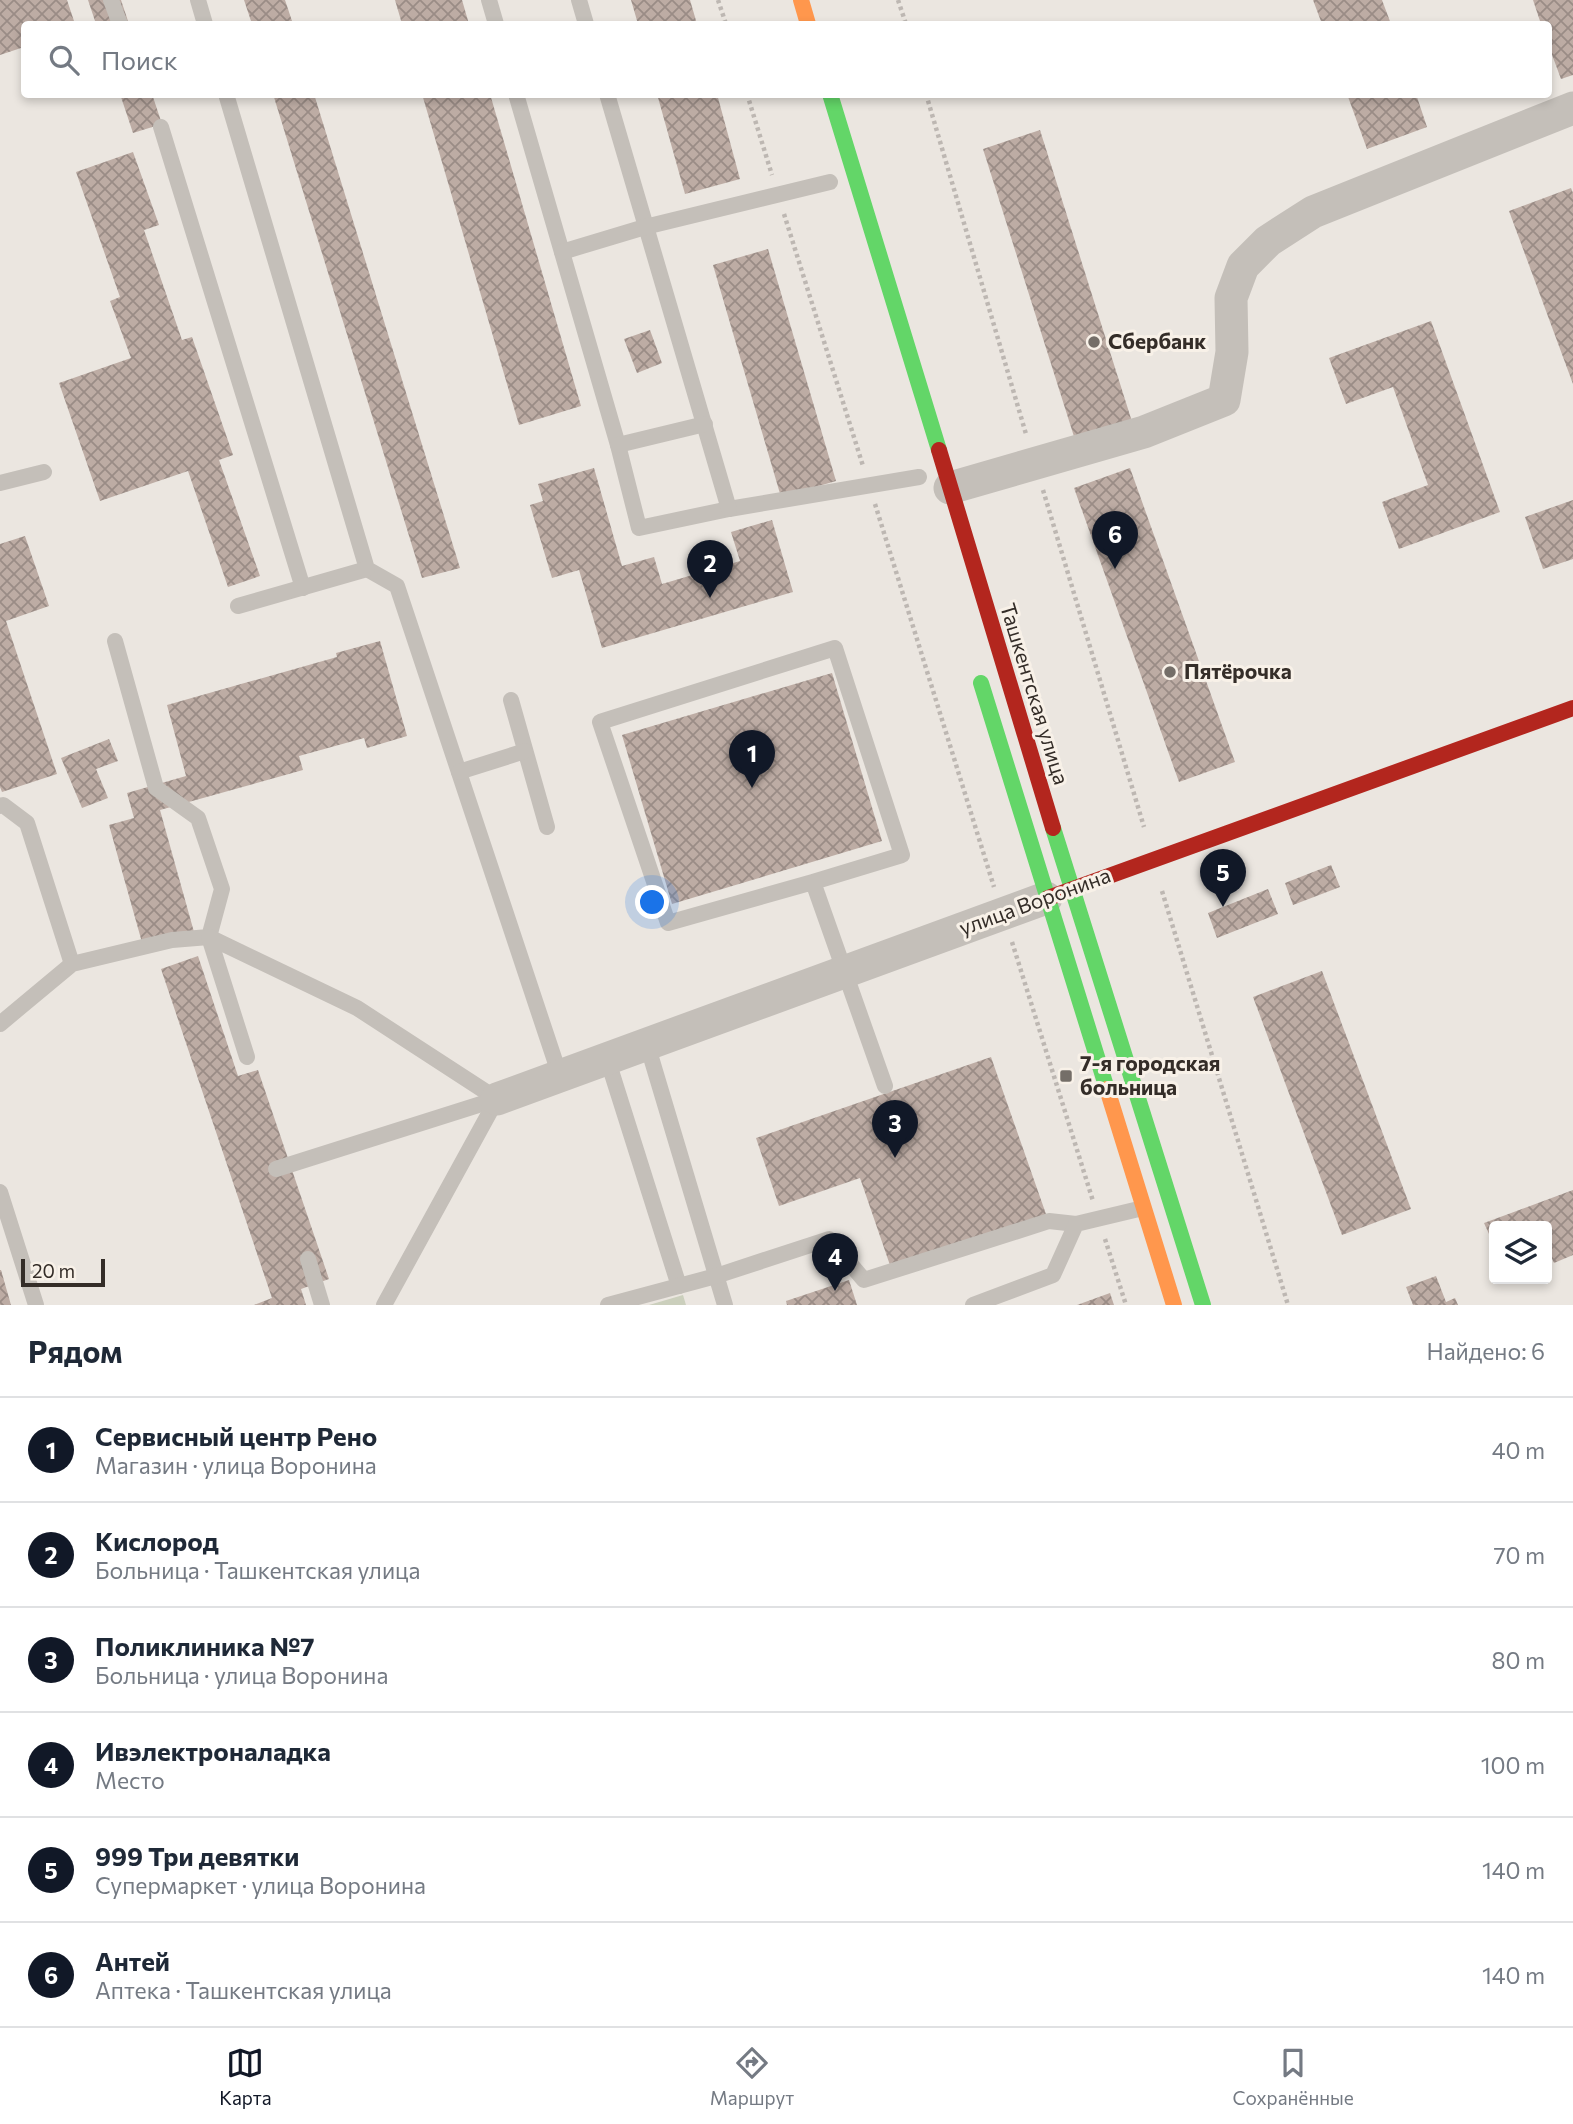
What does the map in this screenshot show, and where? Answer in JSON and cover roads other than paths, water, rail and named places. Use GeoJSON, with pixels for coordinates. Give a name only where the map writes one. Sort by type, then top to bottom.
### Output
{"type":"FeatureCollection","features":[{"type":"Feature","properties":{"kind":"main road"},"geometry":{"type":"LineString","coordinates":[[801,0],[807,21]]}},
{"type":"Feature","properties":{"kind":"main road","name":"Ташкентская улица"},"geometry":{"type":"LineString","coordinates":[[831,98],[937,492],[1059,894],[1143,1208],[1174,1305]]}},
{"type":"Feature","properties":{"kind":"main road","name":"Ташкентская улица"},"geometry":{"type":"LineString","coordinates":[[917,471],[937,492]]}},
{"type":"Feature","properties":{"kind":"main road","name":"Ташкентская улица"},"geometry":{"type":"LineString","coordinates":[[976,665],[1203,1305]]}},
{"type":"Feature","properties":{"kind":"main road","name":"улица Воронина"},"geometry":{"type":"LineString","coordinates":[[1059,894],[1573,708]]}},
{"type":"Feature","properties":{"kind":"street"},"geometry":{"type":"LineString","coordinates":[[937,492],[1144,432],[1224,400],[1232,352],[1231,298],[1244,266],[1268,241],[1313,212],[1573,108]]}},
{"type":"Feature","properties":{"kind":"street","name":"улица Воронина"},"geometry":{"type":"LineString","coordinates":[[497,1099],[1059,894]]}},
{"type":"Feature","properties":{"kind":"lane"},"geometry":{"type":"LineString","coordinates":[[111,0],[119,21]]}},
{"type":"Feature","properties":{"kind":"lane"},"geometry":{"type":"LineString","coordinates":[[198,0],[204,21]]}},
{"type":"Feature","properties":{"kind":"lane"},"geometry":{"type":"LineString","coordinates":[[489,0],[495,21]]}},
{"type":"Feature","properties":{"kind":"lane"},"geometry":{"type":"LineString","coordinates":[[579,0],[585,21]]}},
{"type":"Feature","properties":{"kind":"lane"},"geometry":{"type":"LineString","coordinates":[[227,98],[367,569],[397,586],[560,1076]]}},
{"type":"Feature","properties":{"kind":"lane"},"geometry":{"type":"LineString","coordinates":[[517,98],[618,445],[639,528],[729,509],[869,486],[917,471]]}},
{"type":"Feature","properties":{"kind":"lane"},"geometry":{"type":"LineString","coordinates":[[608,98],[729,509]]}},
{"type":"Feature","properties":{"kind":"lane"},"geometry":{"type":"LineString","coordinates":[[161,127],[303,587]]}},
{"type":"Feature","properties":{"kind":"lane"},"geometry":{"type":"LineString","coordinates":[[562,252],[645,227],[830,182]]}},
{"type":"Feature","properties":{"kind":"lane"},"geometry":{"type":"LineString","coordinates":[[618,445],[705,425]]}},
{"type":"Feature","properties":{"kind":"lane"},"geometry":{"type":"LineString","coordinates":[[0,483],[44,472]]}},
{"type":"Feature","properties":{"kind":"lane"},"geometry":{"type":"LineString","coordinates":[[238,606],[367,569]]}},
{"type":"Feature","properties":{"kind":"lane"},"geometry":{"type":"LineString","coordinates":[[115,641],[156,788],[198,818],[222,889],[209,937],[247,1057]]}},
{"type":"Feature","properties":{"kind":"lane"},"geometry":{"type":"LineString","coordinates":[[835,648],[902,855],[813,882],[668,923],[600,722],[835,648]]}},
{"type":"Feature","properties":{"kind":"lane"},"geometry":{"type":"LineString","coordinates":[[511,700],[547,827]]}},
{"type":"Feature","properties":{"kind":"lane"},"geometry":{"type":"LineString","coordinates":[[459,772],[526,751]]}},
{"type":"Feature","properties":{"kind":"lane"},"geometry":{"type":"LineString","coordinates":[[0,806],[27,822],[72,964]]}},
{"type":"Feature","properties":{"kind":"lane"},"geometry":{"type":"LineString","coordinates":[[813,882],[885,1086]]}},
{"type":"Feature","properties":{"kind":"lane"},"geometry":{"type":"LineString","coordinates":[[0,1024],[72,964],[172,940],[209,937],[357,1008],[497,1099]]}},
{"type":"Feature","properties":{"kind":"lane"},"geometry":{"type":"LineString","coordinates":[[647,1044],[725,1305]]}},
{"type":"Feature","properties":{"kind":"lane"},"geometry":{"type":"LineString","coordinates":[[607,1058],[679,1286]]}},
{"type":"Feature","properties":{"kind":"lane"},"geometry":{"type":"LineString","coordinates":[[276,1168],[497,1099]]}},
{"type":"Feature","properties":{"kind":"lane"},"geometry":{"type":"LineString","coordinates":[[384,1305],[497,1099]]}},
{"type":"Feature","properties":{"kind":"lane"},"geometry":{"type":"LineString","coordinates":[[0,1192],[36,1305]]}},
{"type":"Feature","properties":{"kind":"lane"},"geometry":{"type":"LineString","coordinates":[[608,1305],[645,1300],[679,1286],[829,1239],[864,1280],[1049,1221],[1076,1224],[1143,1208]]}},
{"type":"Feature","properties":{"kind":"lane"},"geometry":{"type":"LineString","coordinates":[[973,1305],[1053,1275],[1076,1224]]}},
{"type":"Feature","properties":{"kind":"lane"},"geometry":{"type":"LineString","coordinates":[[308,1259],[322,1305]]}},
{"type":"Feature","properties":{"kind":"place","name":"Сбербанк"},"geometry":{"type":"Point","coordinates":[1094,342]}},
{"type":"Feature","properties":{"kind":"place","name":"Антей"},"geometry":{"type":"Point","coordinates":[1115,569]}},
{"type":"Feature","properties":{"kind":"place","name":"Кислород"},"geometry":{"type":"Point","coordinates":[710,598]}},
{"type":"Feature","properties":{"kind":"place","name":"Пятёрочка"},"geometry":{"type":"Point","coordinates":[1170,672]}},
{"type":"Feature","properties":{"kind":"place","name":"Сервисный центр Рено"},"geometry":{"type":"Point","coordinates":[752,788]}},
{"type":"Feature","properties":{"kind":"place","name":"999 Три девятки"},"geometry":{"type":"Point","coordinates":[1223,907]}},
{"type":"Feature","properties":{"kind":"place","name":"7-я городская больница"},"geometry":{"type":"Point","coordinates":[1066,1076]}},
{"type":"Feature","properties":{"kind":"place","name":"Поликлиника №7"},"geometry":{"type":"Point","coordinates":[895,1158]}},
{"type":"Feature","properties":{"kind":"place","name":"Ивэлектроналадка"},"geometry":{"type":"Point","coordinates":[835,1291]}}]}
